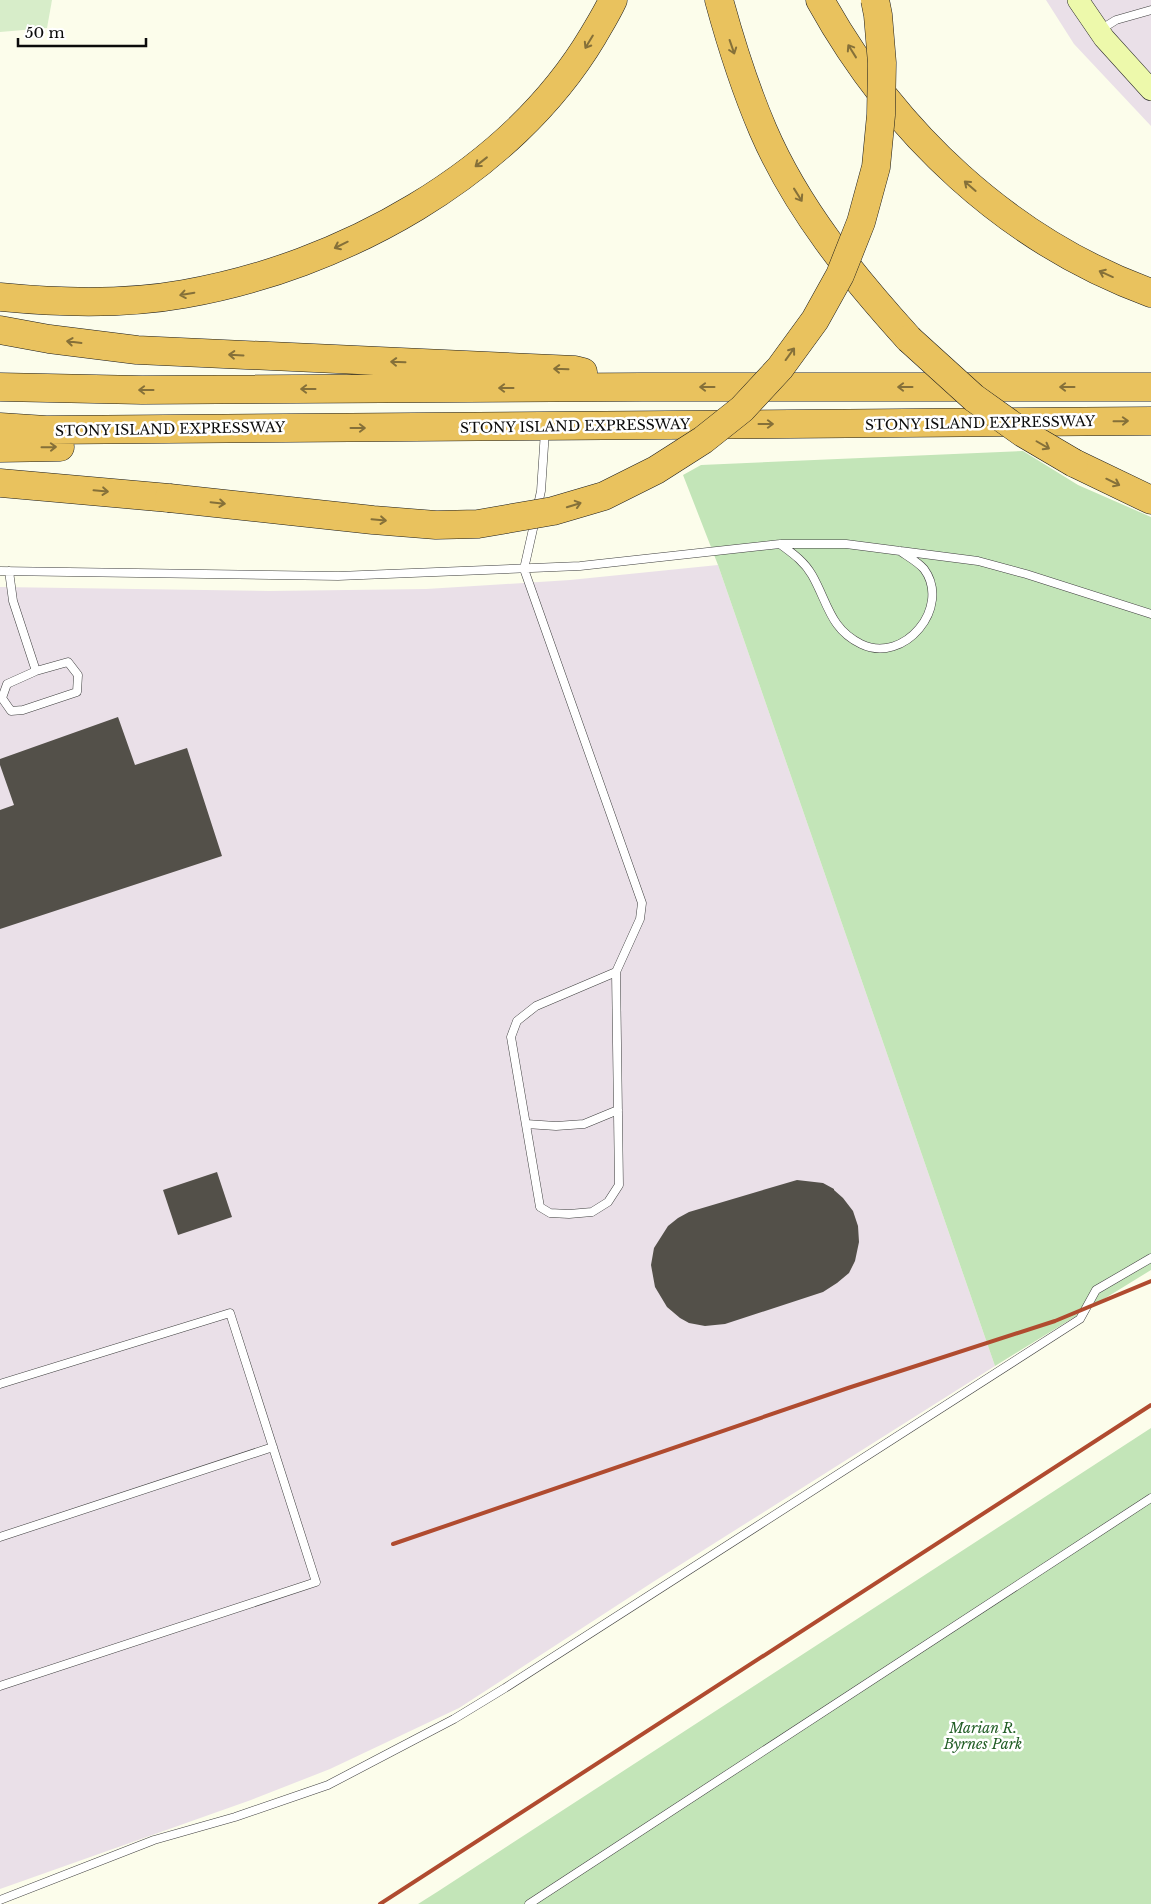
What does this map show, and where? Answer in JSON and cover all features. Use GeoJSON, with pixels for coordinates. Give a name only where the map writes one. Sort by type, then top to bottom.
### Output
{"type":"FeatureCollection","features":[{"type":"Feature","properties":{"kind":"highway"},"geometry":{"type":"LineString","coordinates":[[0,297],[48,302],[92,302],[183,295],[228,286],[277,271],[322,255],[366,234],[408,212],[455,182],[524,124],[563,80],[584,51],[613,0]]}},
{"type":"Feature","properties":{"kind":"highway"},"geometry":{"type":"LineString","coordinates":[[719,0],[730,41],[763,131],[787,177],[831,245],[863,288],[909,339],[974,398],[1023,433],[1074,463],[1151,500]]}},
{"type":"Feature","properties":{"kind":"highway"},"geometry":{"type":"LineString","coordinates":[[820,0],[858,61],[895,110],[968,185],[1006,216],[1045,242],[1089,266],[1151,293]]}},
{"type":"Feature","properties":{"kind":"highway"},"geometry":{"type":"LineString","coordinates":[[0,482],[373,520],[436,524],[478,524],[553,511],[604,496],[656,470],[703,440],[742,409],[780,368],[815,320],[840,275],[861,222],[876,166],[881,115],[882,63],[875,0]]}},
{"type":"Feature","properties":{"kind":"highway"},"geometry":{"type":"LineString","coordinates":[[0,330],[49,339],[137,350],[575,370],[642,387]]}},
{"type":"Feature","properties":{"kind":"highway"},"geometry":{"type":"LineString","coordinates":[[0,387],[152,390],[642,387],[1151,388]]}},
{"type":"Feature","properties":{"kind":"highway","name":"STONY ISLAND EXPRESSWAY"},"geometry":{"type":"LineString","coordinates":[[0,427],[46,430],[1151,421]]}},
{"type":"Feature","properties":{"kind":"highway"},"geometry":{"type":"LineString","coordinates":[[0,448],[230,444],[310,428]]}},
{"type":"Feature","properties":{"kind":"street"},"geometry":{"type":"LineString","coordinates":[[1078,0],[1099,30],[1147,86]]}},
{"type":"Feature","properties":{"kind":"lane"},"geometry":{"type":"LineString","coordinates":[[1099,30],[1116,20],[1151,10]]}},
{"type":"Feature","properties":{"kind":"lane"},"geometry":{"type":"LineString","coordinates":[[546,426],[541,491],[524,569],[642,903],[640,920],[616,972],[618,1185],[608,1202],[592,1212],[550,1213],[540,1206],[511,1037],[517,1021],[536,1006],[616,972]]}},
{"type":"Feature","properties":{"kind":"lane"},"geometry":{"type":"LineString","coordinates":[[780,544],[800,559],[812,574],[832,619],[846,636],[864,646],[886,649],[908,640],[923,626],[931,605],[931,587],[924,569],[899,550]]}},
{"type":"Feature","properties":{"kind":"lane"},"geometry":{"type":"LineString","coordinates":[[36,671],[12,601],[4,571],[338,576],[580,566],[780,544],[846,544],[978,561],[1026,574],[1151,614]]}},
{"type":"Feature","properties":{"kind":"lane"},"geometry":{"type":"LineString","coordinates":[[68,662],[78,675],[77,692],[23,710],[11,711],[2,698],[6,684],[36,671],[68,662]]}},
{"type":"Feature","properties":{"kind":"lane"},"geometry":{"type":"LineString","coordinates":[[526,1124],[556,1126],[584,1124],[618,1110]]}},
{"type":"Feature","properties":{"kind":"lane"},"geometry":{"type":"LineString","coordinates":[[0,1900],[154,1840],[236,1817],[328,1785],[454,1718],[505,1688],[1080,1319],[1096,1290],[1151,1258]]}},
{"type":"Feature","properties":{"kind":"lane"},"geometry":{"type":"LineString","coordinates":[[0,1384],[230,1313],[316,1582],[0,1686]]}},
{"type":"Feature","properties":{"kind":"lane"},"geometry":{"type":"LineString","coordinates":[[0,1537],[272,1447]]}},
{"type":"Feature","properties":{"kind":"lane"},"geometry":{"type":"LineString","coordinates":[[530,1904],[1151,1498]]}},
{"type":"Feature","properties":{"kind":"shaded area"},"geometry":{"type":"Polygon","coordinates":[[[1046,0],[1151,0],[1151,126],[1074,44],[1046,0]]]}},
{"type":"Feature","properties":{"kind":"shaded area"},"geometry":{"type":"Polygon","coordinates":[[[718,565],[995,1366],[653,1582],[459,1708],[330,1769],[251,1800],[0,1889],[0,587],[269,591],[426,589],[570,580],[718,565]]]}},
{"type":"Feature","properties":{"kind":"green space"},"geometry":{"type":"Polygon","coordinates":[[[0,0],[52,0],[47,28],[0,32],[0,0]]]}},
{"type":"Feature","properties":{"kind":"green space"},"geometry":{"type":"Polygon","coordinates":[[[1023,451],[1078,485],[1151,517],[1151,1270],[995,1366],[718,565],[683,475],[701,465],[1023,451]]]}},
{"type":"Feature","properties":{"kind":"green space","name":"Marian R. Byrnes Park"},"geometry":{"type":"Polygon","coordinates":[[[1151,1428],[1151,1904],[418,1904],[437,1892],[1151,1428]]]}},
{"type":"Feature","properties":{"kind":"building"},"geometry":{"type":"Polygon","coordinates":[[[118,717],[135,765],[187,748],[222,856],[0,929],[0,810],[14,805],[0,765],[0,759],[118,717]]]}},
{"type":"Feature","properties":{"kind":"building"},"geometry":{"type":"Polygon","coordinates":[[[217,1172],[232,1217],[178,1235],[163,1190],[217,1172]]]}},
{"type":"Feature","properties":{"kind":"building"},"geometry":{"type":"Polygon","coordinates":[[[797,1180],[823,1183],[834,1189],[853,1211],[858,1226],[859,1242],[855,1261],[849,1273],[823,1292],[725,1324],[705,1326],[689,1323],[667,1307],[655,1287],[651,1265],[654,1248],[668,1226],[689,1212],[797,1180]]]}},
{"type":"Feature","properties":{"kind":"railway"},"geometry":{"type":"LineString","coordinates":[[393,1544],[848,1388],[1055,1321],[1151,1281]]}},
{"type":"Feature","properties":{"kind":"railway"},"geometry":{"type":"LineString","coordinates":[[380,1904],[1151,1405]]}}]}
